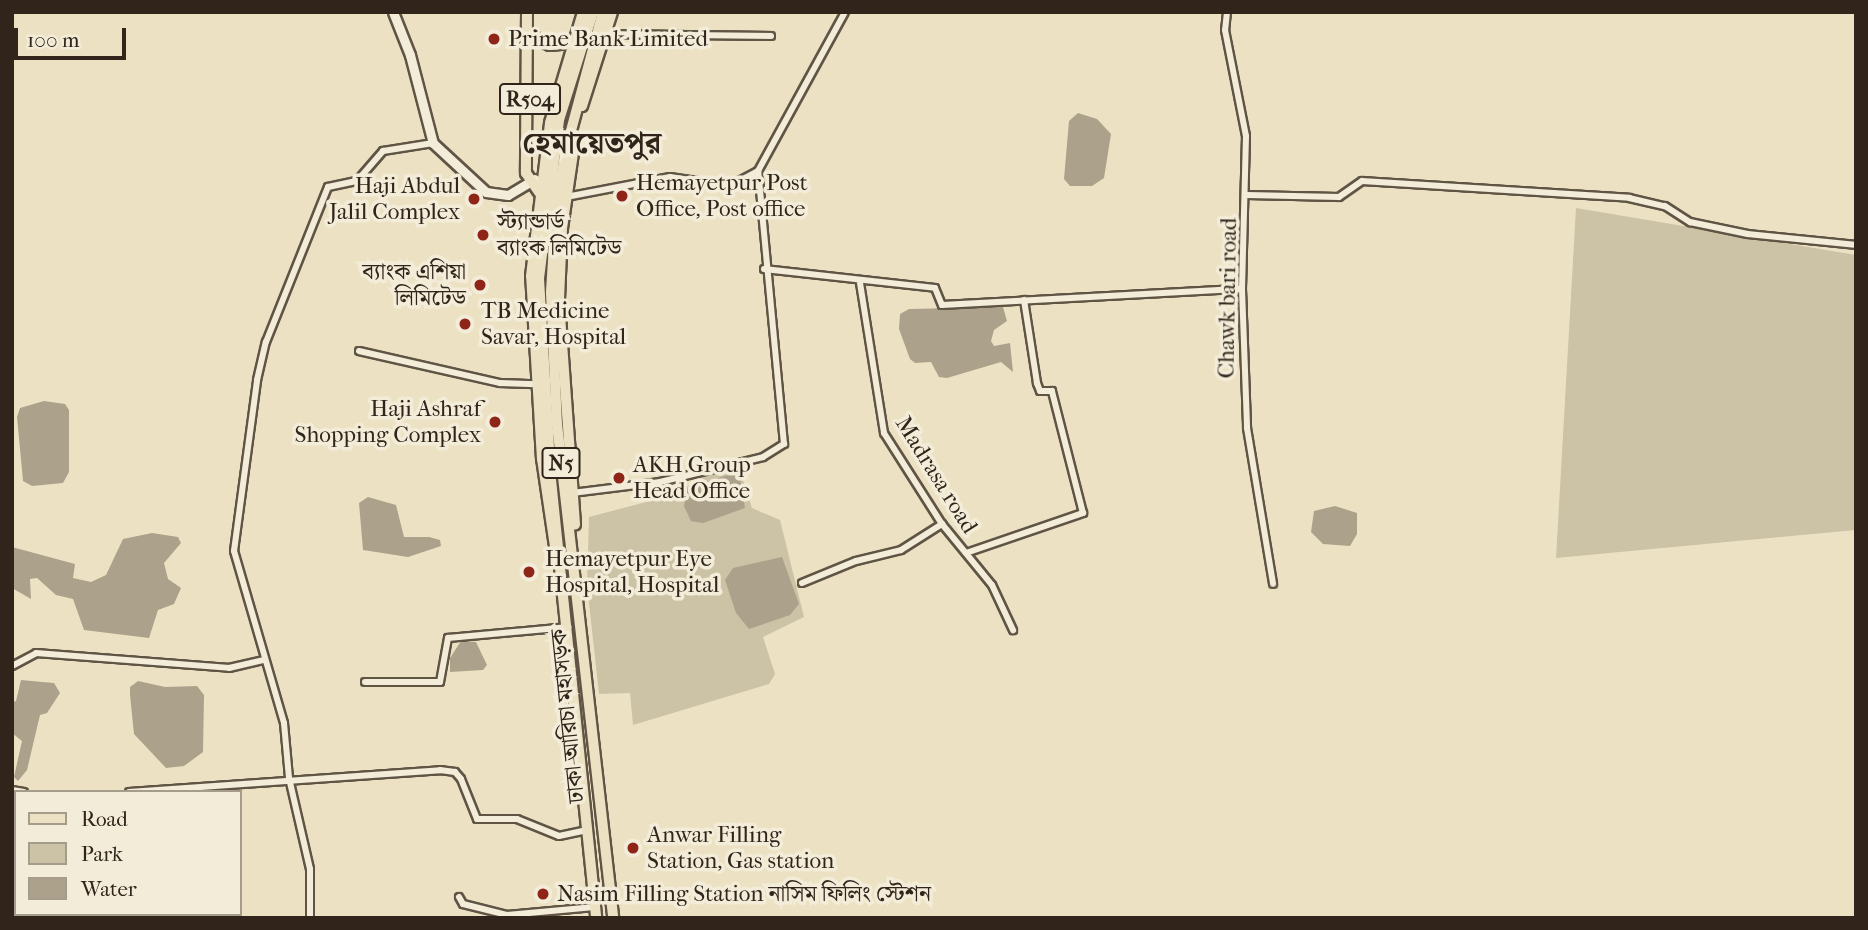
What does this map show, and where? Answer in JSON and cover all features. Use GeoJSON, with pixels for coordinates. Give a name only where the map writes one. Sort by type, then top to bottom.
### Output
{"type":"FeatureCollection","features":[{"type":"Feature","properties":{"kind":"highway"},"geometry":{"type":"LineString","coordinates":[[562,573],[552,549],[536,384],[531,276],[536,185],[550,122],[583,12]]}},
{"type":"Feature","properties":{"kind":"highway","name":"ঢাকা-আরিচা মহাসড়ক"},"geometry":{"type":"LineString","coordinates":[[593,12],[559,120],[539,279],[540,346],[590,830],[595,912]]}},
{"type":"Feature","properties":{"kind":"highway","name":"ঢাকা-আরিচা মহাসড়ক"},"geometry":{"type":"LineString","coordinates":[[603,12],[573,118],[552,244],[557,424],[613,918]]}},
{"type":"Feature","properties":{"kind":"highway"},"geometry":{"type":"LineString","coordinates":[[575,569],[559,301],[566,197],[582,105],[612,12]]}},
{"type":"Feature","properties":{"kind":"main road","name":"R504"},"geometry":{"type":"LineString","coordinates":[[527,12],[523,116],[536,185]]}},
{"type":"Feature","properties":{"kind":"main road","name":"R504"},"geometry":{"type":"LineString","coordinates":[[533,12],[529,116],[536,185]]}},
{"type":"Feature","properties":{"kind":"main road"},"geometry":{"type":"LineString","coordinates":[[532,36],[550,45],[572,43]]}},
{"type":"Feature","properties":{"kind":"street"},"geometry":{"type":"LineString","coordinates":[[393,12],[410,55],[433,144],[486,192],[508,195],[536,185]]}},
{"type":"Feature","properties":{"kind":"street"},"geometry":{"type":"LineString","coordinates":[[572,493],[647,485],[763,457],[782,446],[776,339],[764,269],[758,172],[845,12]]}},
{"type":"Feature","properties":{"kind":"street","name":"Chawk bari road"},"geometry":{"type":"LineString","coordinates":[[1227,12],[1225,30],[1246,136],[1247,195],[1242,289],[1247,428],[1273,584]]}},
{"type":"Feature","properties":{"kind":"street"},"geometry":{"type":"LineString","coordinates":[[604,34],[771,36]]}},
{"type":"Feature","properties":{"kind":"street"},"geometry":{"type":"LineString","coordinates":[[310,918],[310,869],[289,778],[284,723],[234,551],[266,342],[328,187],[357,181],[383,151],[433,144]]}},
{"type":"Feature","properties":{"kind":"street"},"geometry":{"type":"LineString","coordinates":[[566,197],[670,177],[730,186],[758,172]]}},
{"type":"Feature","properties":{"kind":"street"},"geometry":{"type":"LineString","coordinates":[[1247,195],[1339,197],[1362,181],[1629,198],[1665,206],[1690,222],[1748,234],[1856,245]]}},
{"type":"Feature","properties":{"kind":"street"},"geometry":{"type":"LineString","coordinates":[[764,269],[860,283],[936,288],[942,305],[1242,289]]}},
{"type":"Feature","properties":{"kind":"street","name":"Madrasa road"},"geometry":{"type":"LineString","coordinates":[[860,283],[884,433],[942,524],[992,585],[1013,630]]}},
{"type":"Feature","properties":{"kind":"street"},"geometry":{"type":"LineString","coordinates":[[965,553],[1083,513],[1052,391],[1041,391],[1037,383],[1024,300]]}},
{"type":"Feature","properties":{"kind":"street"},"geometry":{"type":"LineString","coordinates":[[359,351],[500,383],[536,384]]}},
{"type":"Feature","properties":{"kind":"street"},"geometry":{"type":"LineString","coordinates":[[802,583],[856,561],[901,550],[942,524]]}},
{"type":"Feature","properties":{"kind":"street"},"geometry":{"type":"LineString","coordinates":[[365,682],[440,681],[448,638],[568,627]]}},
{"type":"Feature","properties":{"kind":"street"},"geometry":{"type":"LineString","coordinates":[[12,666],[37,653],[229,667],[264,660]]}},
{"type":"Feature","properties":{"kind":"street"},"geometry":{"type":"LineString","coordinates":[[152,790],[289,778],[455,772],[477,819],[517,819],[559,836],[590,830]]}},
{"type":"Feature","properties":{"kind":"street"},"geometry":{"type":"LineString","coordinates":[[459,897],[463,904],[508,915],[595,912]]}},
{"type":"Feature","properties":{"kind":"green space"},"geometry":{"type":"Polygon","coordinates":[[[1576,208],[1856,255],[1856,530],[1556,558],[1576,208]]]}},
{"type":"Feature","properties":{"kind":"green space"},"geometry":{"type":"Polygon","coordinates":[[[734,471],[743,480],[752,508],[780,520],[804,617],[763,637],[775,674],[769,684],[633,725],[630,693],[599,694],[587,585],[589,517],[669,496],[707,475],[734,471]]]}},
{"type":"Feature","properties":{"kind":"water"},"geometry":{"type":"Polygon","coordinates":[[[1078,113],[1097,119],[1111,134],[1104,178],[1092,186],[1070,186],[1064,179],[1069,121],[1078,113]]]}},
{"type":"Feature","properties":{"kind":"water"},"geometry":{"type":"Polygon","coordinates":[[[1003,307],[1007,321],[994,330],[991,341],[994,346],[1010,343],[1013,372],[1001,362],[947,378],[939,377],[931,362],[915,363],[910,359],[899,329],[900,314],[909,309],[1003,307]]]}},
{"type":"Feature","properties":{"kind":"water"},"geometry":{"type":"Polygon","coordinates":[[[44,401],[65,404],[69,410],[69,472],[63,483],[32,486],[23,481],[17,417],[20,408],[44,401]]]}},
{"type":"Feature","properties":{"kind":"water"},"geometry":{"type":"Polygon","coordinates":[[[735,473],[740,478],[745,508],[703,523],[691,521],[684,506],[688,487],[735,473]]]}},
{"type":"Feature","properties":{"kind":"water"},"geometry":{"type":"Polygon","coordinates":[[[368,497],[396,505],[404,537],[429,537],[440,540],[441,546],[408,557],[363,550],[359,503],[368,497]]]}},
{"type":"Feature","properties":{"kind":"water"},"geometry":{"type":"Polygon","coordinates":[[[1335,506],[1357,513],[1357,534],[1350,546],[1323,544],[1311,532],[1314,511],[1335,506]]]}},
{"type":"Feature","properties":{"kind":"water"},"geometry":{"type":"Polygon","coordinates":[[[152,533],[178,537],[181,543],[164,563],[168,579],[181,588],[174,604],[158,610],[149,638],[84,630],[73,599],[56,595],[37,578],[30,579],[31,599],[12,588],[12,547],[75,564],[73,578],[91,582],[106,575],[123,539],[152,533]]]}},
{"type":"Feature","properties":{"kind":"water"},"geometry":{"type":"Polygon","coordinates":[[[782,557],[799,604],[790,615],[749,629],[736,613],[725,580],[733,568],[782,557]]]}},
{"type":"Feature","properties":{"kind":"water"},"geometry":{"type":"Polygon","coordinates":[[[461,641],[476,642],[487,665],[483,670],[450,672],[450,658],[461,641]]]}},
{"type":"Feature","properties":{"kind":"water"},"geometry":{"type":"Polygon","coordinates":[[[21,680],[54,683],[60,693],[47,713],[40,715],[27,770],[18,781],[14,777],[22,741],[12,733],[12,702],[16,701],[21,680]]]}},
{"type":"Feature","properties":{"kind":"water"},"geometry":{"type":"Polygon","coordinates":[[[138,681],[165,687],[197,686],[204,695],[203,752],[184,766],[166,768],[134,734],[130,687],[138,681]]]}},
{"type":"Feature","properties":{"kind":"place","name":"Prime Bank Limited"},"geometry":{"type":"Point","coordinates":[494,39]}},
{"type":"Feature","properties":{"kind":"place","name":"Hemayetpur Post Office, Post office"},"geometry":{"type":"Point","coordinates":[622,196]}},
{"type":"Feature","properties":{"kind":"place","name":"Haji Abdul Jalil Complex"},"geometry":{"type":"Point","coordinates":[474,199]}},
{"type":"Feature","properties":{"kind":"place","name":"স্ট্যান্ডার্ড ব্যাংক লিমিটেড"},"geometry":{"type":"Point","coordinates":[483,235]}},
{"type":"Feature","properties":{"kind":"place","name":"ব্যাংক এশিয়া লিমিটেড"},"geometry":{"type":"Point","coordinates":[480,285]}},
{"type":"Feature","properties":{"kind":"place","name":"TB Medicine Savar, Hospital"},"geometry":{"type":"Point","coordinates":[465,324]}},
{"type":"Feature","properties":{"kind":"place","name":"Haji Ashraf Shopping Complex"},"geometry":{"type":"Point","coordinates":[495,422]}},
{"type":"Feature","properties":{"kind":"place","name":"AKH Group Head Office"},"geometry":{"type":"Point","coordinates":[619,478]}},
{"type":"Feature","properties":{"kind":"place","name":"Hemayetpur Eye Hospital, Hospital"},"geometry":{"type":"Point","coordinates":[529,572]}},
{"type":"Feature","properties":{"kind":"place","name":"Anwar Filling Station, Gas station"},"geometry":{"type":"Point","coordinates":[633,848]}},
{"type":"Feature","properties":{"kind":"place","name":"Nasim Filling Station নাসিম ফিলিং স্টেশন"},"geometry":{"type":"Point","coordinates":[543,894]}},
{"type":"Feature","properties":{"kind":"district","name":"হেমায়েতপুর"},"geometry":{"type":"Point","coordinates":[592,144]}}]}
